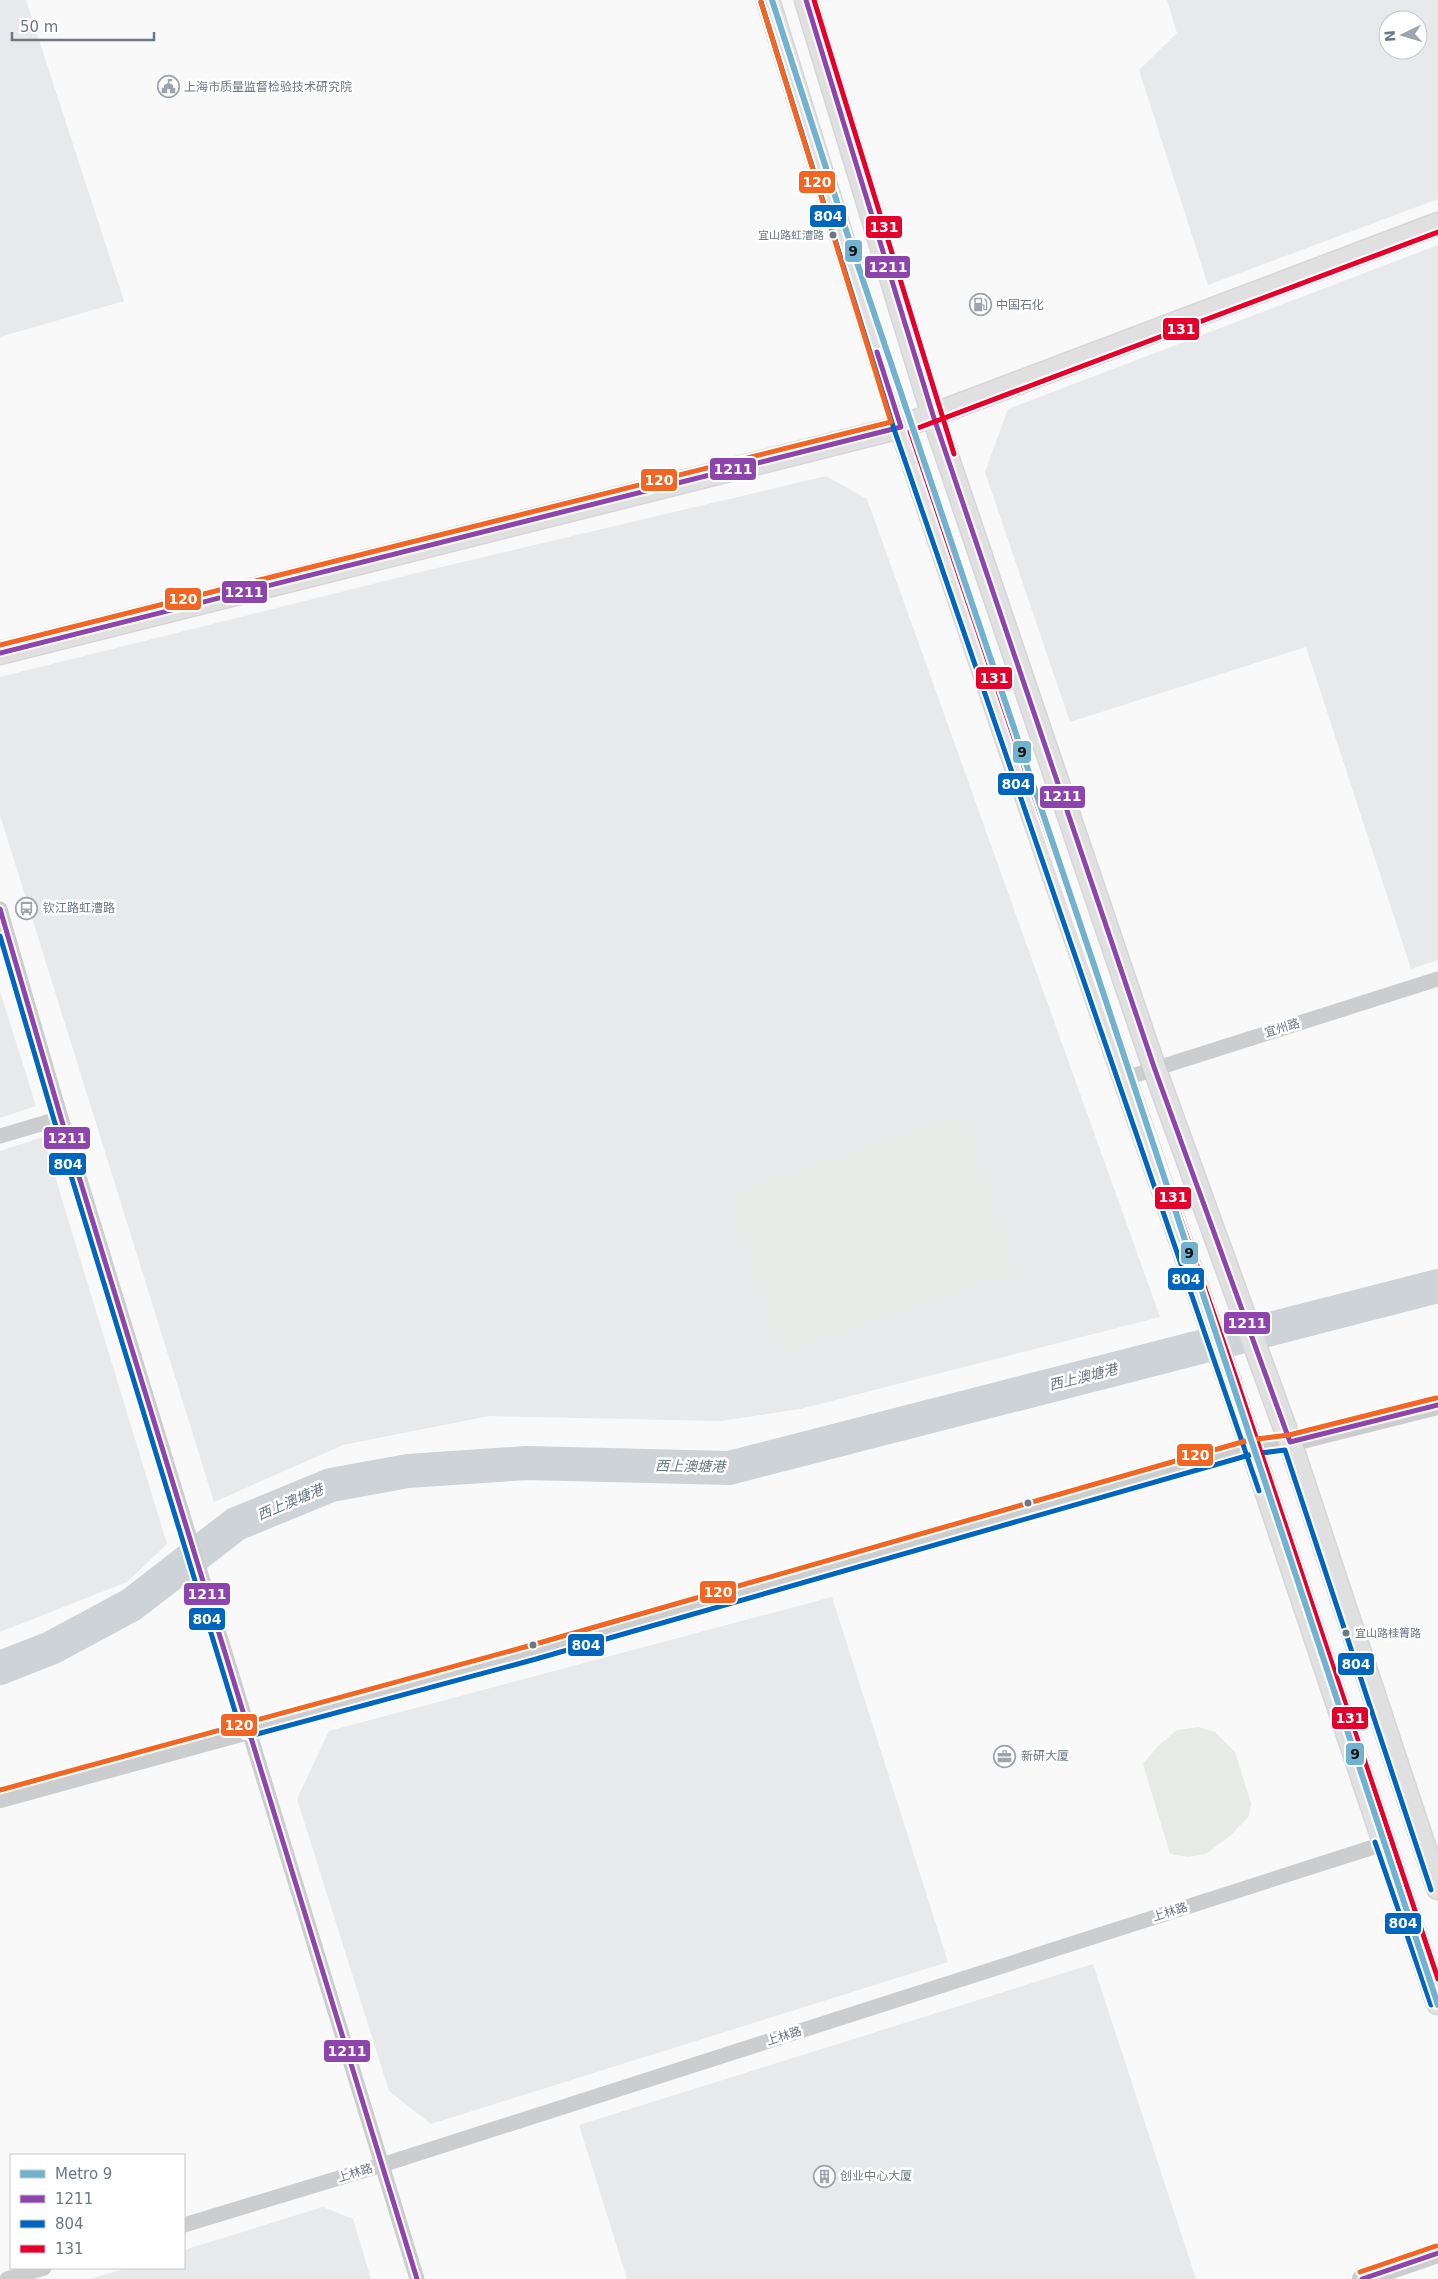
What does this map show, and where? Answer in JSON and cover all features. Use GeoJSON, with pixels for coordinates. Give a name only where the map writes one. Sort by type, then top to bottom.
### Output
{"type":"FeatureCollection","features":[{"type":"Feature","properties":{"kind":"main road"},"geometry":{"type":"LineString","coordinates":[[768,0],[901,427],[1008,743],[1126,1078],[1230,1383],[1347,1727],[1438,2003]]}},
{"type":"Feature","properties":{"kind":"main road"},"geometry":{"type":"LineString","coordinates":[[806,0],[933,415],[1154,1067],[1290,1442],[1438,1888]]}},
{"type":"Feature","properties":{"kind":"main road"},"geometry":{"type":"LineString","coordinates":[[0,653],[901,427],[1438,224]]}},
{"type":"Feature","properties":{"kind":"street"},"geometry":{"type":"LineString","coordinates":[[0,909],[61,1118],[180,1509],[417,2279]]}},
{"type":"Feature","properties":{"kind":"street","name":"宜州路"},"geometry":{"type":"LineString","coordinates":[[1126,1078],[1154,1067],[1438,979]]}},
{"type":"Feature","properties":{"kind":"street"},"geometry":{"type":"LineString","coordinates":[[0,1136],[61,1118]]}},
{"type":"Feature","properties":{"kind":"street"},"geometry":{"type":"LineString","coordinates":[[0,1798],[534,1652],[1251,1447],[1290,1442],[1438,1405]]}},
{"type":"Feature","properties":{"kind":"street","name":"上林路"},"geometry":{"type":"LineString","coordinates":[[185,2225],[382,2165],[1384,1844]]}},
{"type":"Feature","properties":{"kind":"street"},"geometry":{"type":"LineString","coordinates":[[1362,2279],[1438,2253]]}},
{"type":"Feature","properties":{"kind":"street"},"geometry":{"type":"LineString","coordinates":[[7,2279],[41,2269]]}},
{"type":"Feature","properties":{"kind":"shaded area"},"geometry":{"type":"Polygon","coordinates":[[[0,0],[26,0],[124,301],[0,337],[0,0]]]}},
{"type":"Feature","properties":{"kind":"shaded area"},"geometry":{"type":"Polygon","coordinates":[[[1167,0],[1438,0],[1438,199],[1208,285],[1139,70],[1177,33],[1167,0]]]}},
{"type":"Feature","properties":{"kind":"shaded area"},"geometry":{"type":"Polygon","coordinates":[[[1438,245],[1438,960],[1411,969],[1306,647],[1070,722],[985,472],[1008,409],[1438,245]]]}},
{"type":"Feature","properties":{"kind":"shaded area"},"geometry":{"type":"Polygon","coordinates":[[[826,476],[867,499],[1160,1317],[800,1409],[721,1421],[489,1416],[343,1445],[214,1502],[0,815],[0,677],[433,569],[826,476]]]}},
{"type":"Feature","properties":{"kind":"shaded area"},"geometry":{"type":"Polygon","coordinates":[[[0,991],[36,1106],[0,1118],[0,991]]]}},
{"type":"Feature","properties":{"kind":"shaded area"},"geometry":{"type":"Polygon","coordinates":[[[963,1113],[1017,1271],[782,1352],[728,1195],[963,1113]]]}},
{"type":"Feature","properties":{"kind":"shaded area"},"geometry":{"type":"Polygon","coordinates":[[[43,1137],[167,1544],[127,1582],[0,1632],[0,1151],[43,1137]]]}},
{"type":"Feature","properties":{"kind":"shaded area"},"geometry":{"type":"Polygon","coordinates":[[[832,1597],[948,1962],[431,2124],[389,2091],[297,1799],[329,1731],[832,1597]]]}},
{"type":"Feature","properties":{"kind":"shaded area"},"geometry":{"type":"Polygon","coordinates":[[[1198,1727],[1215,1732],[1235,1752],[1251,1803],[1249,1816],[1231,1835],[1206,1854],[1188,1857],[1170,1854],[1143,1764],[1159,1745],[1177,1730],[1198,1727]]]}},
{"type":"Feature","properties":{"kind":"shaded area"},"geometry":{"type":"Polygon","coordinates":[[[1093,1964],[1196,2279],[627,2279],[579,2125],[1093,1964]]]}},
{"type":"Feature","properties":{"kind":"shaded area"},"geometry":{"type":"Polygon","coordinates":[[[323,2207],[353,2219],[371,2279],[90,2279],[124,2269],[185,2269],[185,2250],[323,2207]]]}},
{"type":"Feature","properties":{"kind":"waterway","name":"西上澳塘港"},"geometry":{"type":"LineString","coordinates":[[0,1668],[51,1648],[131,1605],[236,1524],[331,1485],[408,1471],[527,1463],[729,1468],[1438,1286]]}},
{"type":"Feature","properties":{"kind":"metro line","name":"9"},"geometry":{"type":"LineString","coordinates":[[772,0],[847,233],[1093,962],[1438,2005]]}},
{"type":"Feature","properties":{"kind":"transit line","name":"1211"},"geometry":{"type":"LineString","coordinates":[[806,0],[933,415],[1154,1067],[1290,1442],[1438,1405]]}},
{"type":"Feature","properties":{"kind":"transit line","name":"131"},"geometry":{"type":"LineString","coordinates":[[814,0],[954,454]]}},
{"type":"Feature","properties":{"kind":"transit line","name":"804"},"geometry":{"type":"LineString","coordinates":[[761,2],[894,429],[1259,1491]]}},
{"type":"Feature","properties":{"kind":"transit line","name":"120"},"geometry":{"type":"LineString","coordinates":[[0,645],[891,422],[761,2]]}},
{"type":"Feature","properties":{"kind":"transit line","name":"131"},"geometry":{"type":"LineString","coordinates":[[1438,232],[910,431],[1015,741],[1237,1381],[1438,1979]]}},
{"type":"Feature","properties":{"kind":"transit line","name":"1211"},"geometry":{"type":"LineString","coordinates":[[0,653],[901,427],[877,352]]}},
{"type":"Feature","properties":{"kind":"transit line","name":"1211"},"geometry":{"type":"LineString","coordinates":[[0,909],[61,1118],[417,2279]]}},
{"type":"Feature","properties":{"kind":"transit line","name":"804"},"geometry":{"type":"LineString","coordinates":[[0,936],[54,1120],[241,1731],[244,1735],[250,1736],[536,1659],[1253,1454],[1285,1450],[1431,1890]]}},
{"type":"Feature","properties":{"kind":"transit line","name":"120"},"geometry":{"type":"LineString","coordinates":[[0,1790],[532,1645],[1249,1440],[1289,1435],[1436,1398]]}},
{"type":"Feature","properties":{"kind":"transit line","name":"804"},"geometry":{"type":"LineString","coordinates":[[1375,1842],[1431,2005]]}},
{"type":"Feature","properties":{"kind":"transit line","name":"120"},"geometry":{"type":"LineString","coordinates":[[1360,2272],[1436,2246]]}},
{"type":"Feature","properties":{"kind":"transit line","name":"1211"},"geometry":{"type":"LineString","coordinates":[[1362,2279],[1438,2253]]}},
{"type":"Feature","properties":{"kind":"place","name":"上海市质量监督检验技术研究院"},"geometry":{"type":"Point","coordinates":[168,87]}},
{"type":"Feature","properties":{"kind":"place","name":"宜山路虹漕路"},"geometry":{"type":"Point","coordinates":[833,235]}},
{"type":"Feature","properties":{"kind":"place","name":"中国石化"},"geometry":{"type":"Point","coordinates":[980,305]}},
{"type":"Feature","properties":{"kind":"place","name":"钦江路虹漕路"},"geometry":{"type":"Point","coordinates":[27,908]}},
{"type":"Feature","properties":{"kind":"place","name":"宜山路桂箐路"},"geometry":{"type":"Point","coordinates":[1346,1633]}},
{"type":"Feature","properties":{"kind":"place","name":"新研大厦"},"geometry":{"type":"Point","coordinates":[1005,1756]}},
{"type":"Feature","properties":{"kind":"place","name":"创业中心大厦"},"geometry":{"type":"Point","coordinates":[824,2176]}}]}
